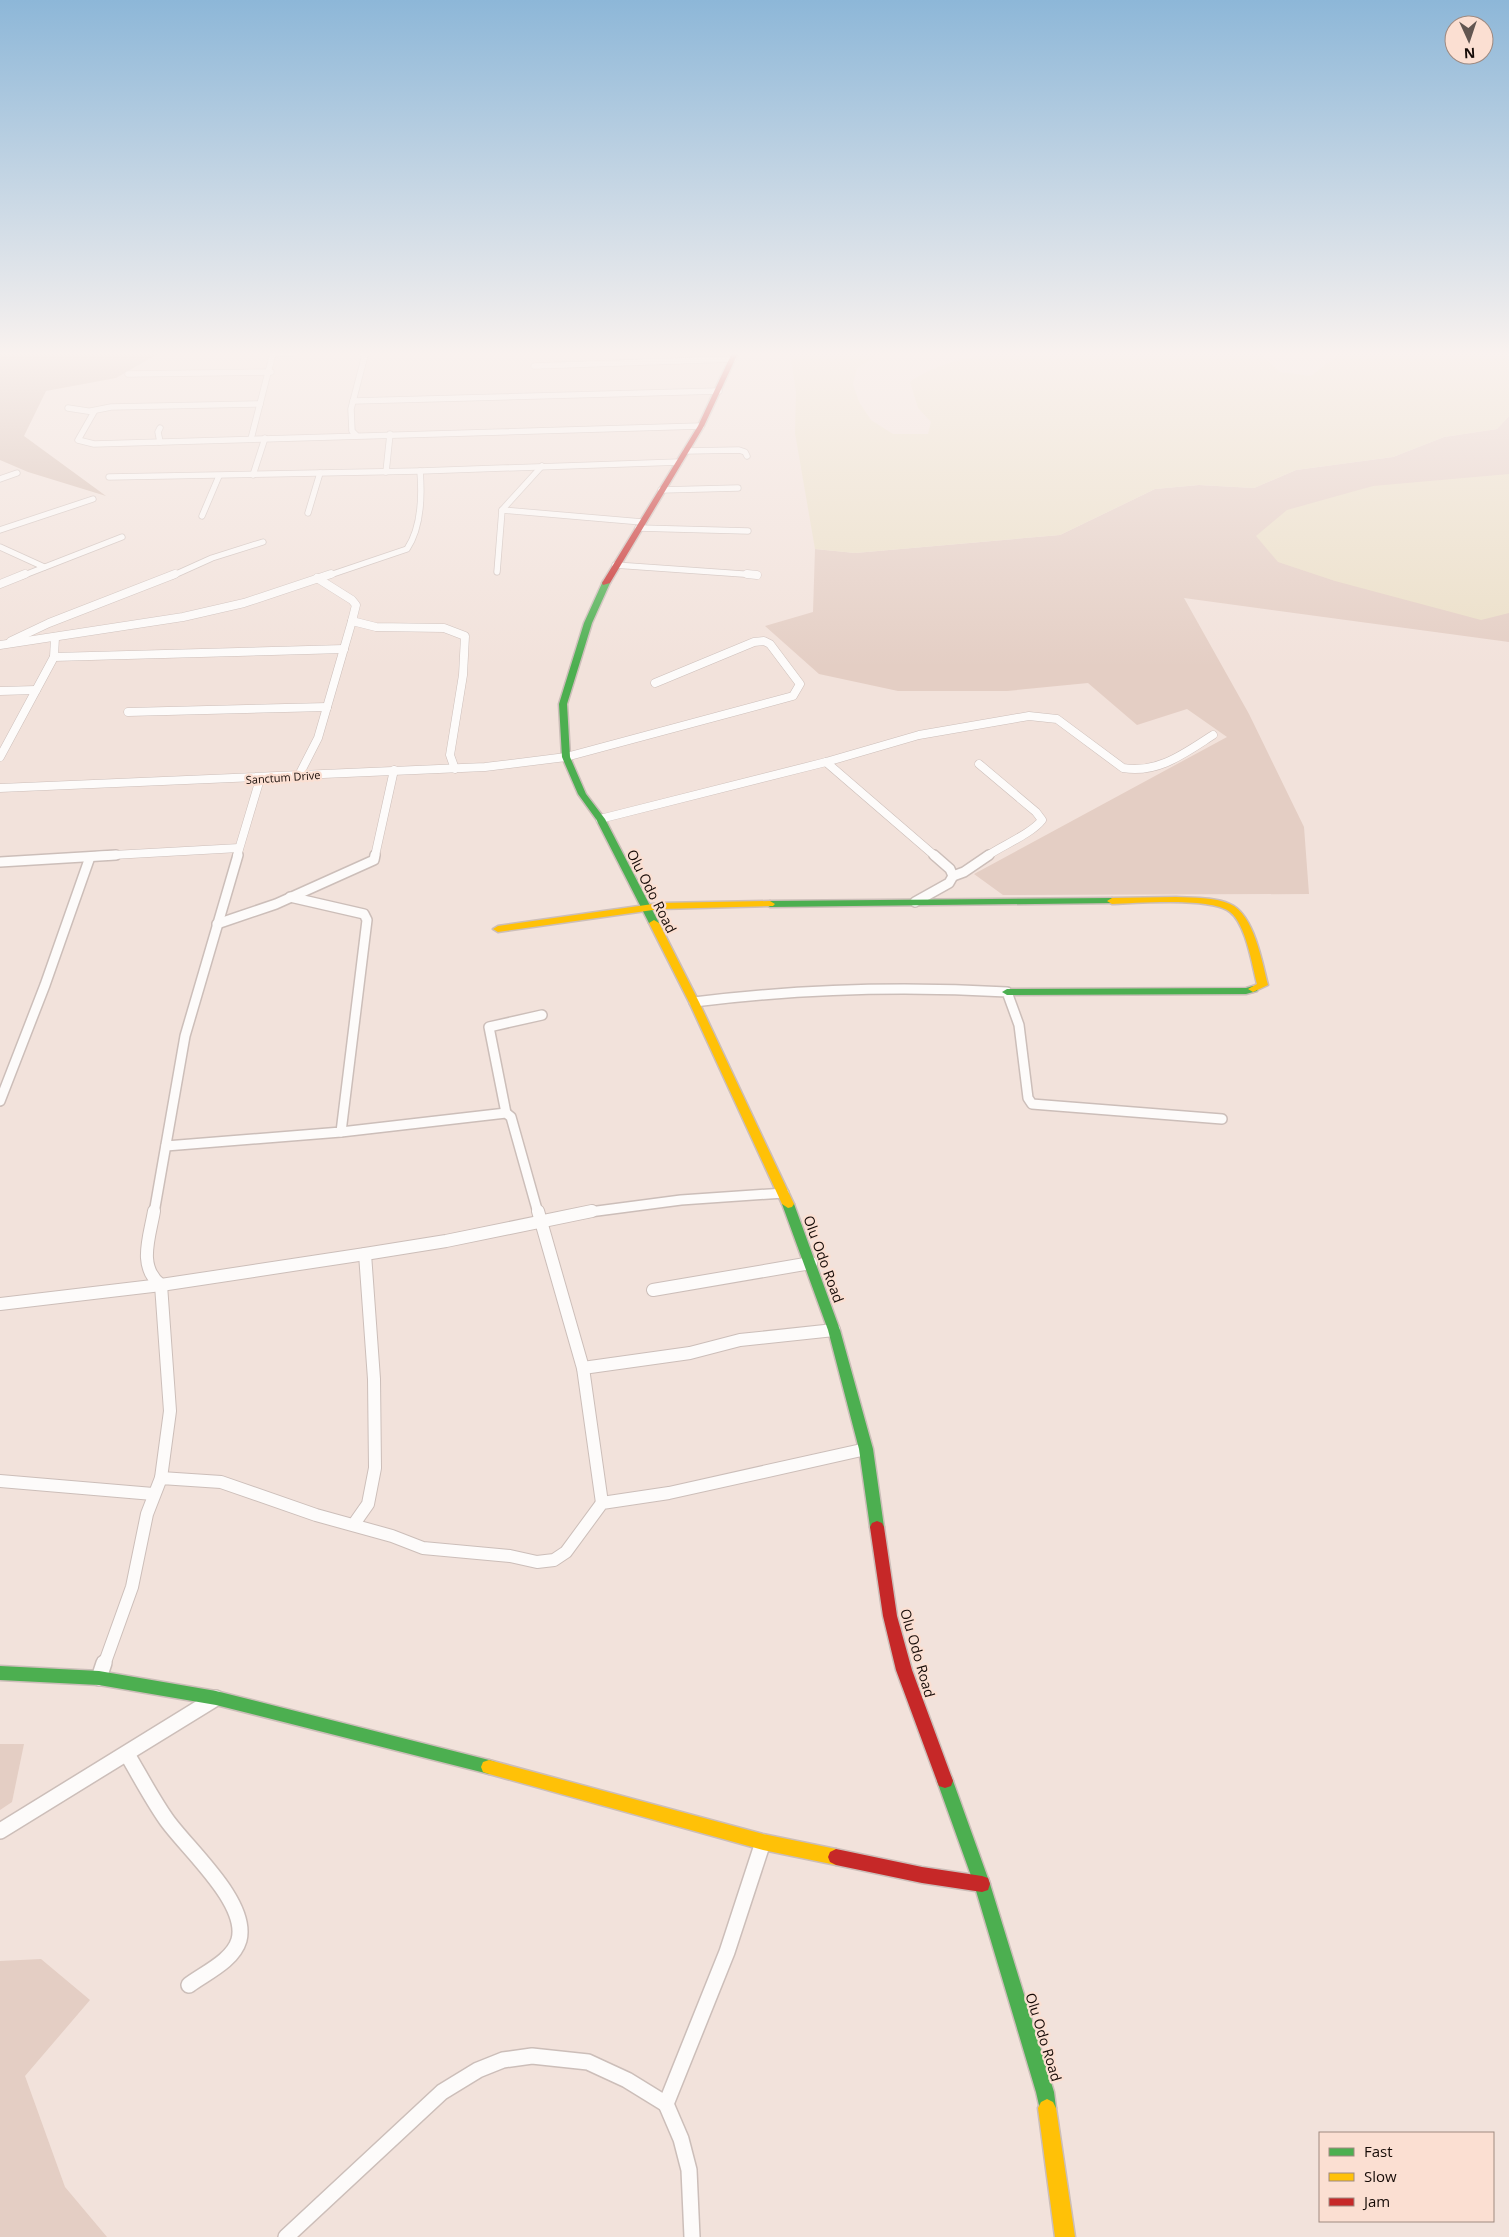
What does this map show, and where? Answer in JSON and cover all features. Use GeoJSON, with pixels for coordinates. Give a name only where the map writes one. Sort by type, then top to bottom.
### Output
{"type":"FeatureCollection","features":[{"type":"Feature","properties":{"kind":"street"},"geometry":{"type":"LineString","coordinates":[[252,475],[259,457]]}},
{"type":"Feature","properties":{"kind":"street"},"geometry":{"type":"LineString","coordinates":[[386,472],[388,457]]}},
{"type":"Feature","properties":{"kind":"street","name":"Olu Odo Road"},"geometry":{"type":"LineString","coordinates":[[682,457],[615,565],[588,623],[563,704],[566,757],[582,794],[600,819],[644,908],[694,1002],[784,1193],[834,1330],[866,1449],[890,1616],[904,1670],[982,1884],[1045,2092],[1065,2237]]}},
{"type":"Feature","properties":{"kind":"street"},"geometry":{"type":"LineString","coordinates":[[109,477],[386,472],[679,462]]}},
{"type":"Feature","properties":{"kind":"street"},"geometry":{"type":"LineString","coordinates":[[497,572],[502,510],[542,466]]}},
{"type":"Feature","properties":{"kind":"street"},"geometry":{"type":"LineString","coordinates":[[3,645],[183,617],[258,600],[317,578],[407,550],[412,544],[419,496],[420,471]]}},
{"type":"Feature","properties":{"kind":"street"},"geometry":{"type":"LineString","coordinates":[[308,513],[320,472]]}},
{"type":"Feature","properties":{"kind":"street"},"geometry":{"type":"LineString","coordinates":[[0,479],[17,473]]}},
{"type":"Feature","properties":{"kind":"street"},"geometry":{"type":"LineString","coordinates":[[202,516],[219,476]]}},
{"type":"Feature","properties":{"kind":"street"},"geometry":{"type":"LineString","coordinates":[[661,490],[738,488]]}},
{"type":"Feature","properties":{"kind":"street"},"geometry":{"type":"LineString","coordinates":[[0,530],[93,499]]}},
{"type":"Feature","properties":{"kind":"street"},"geometry":{"type":"LineString","coordinates":[[502,510],[640,525],[748,531]]}},
{"type":"Feature","properties":{"kind":"street"},"geometry":{"type":"LineString","coordinates":[[0,584],[122,537]]}},
{"type":"Feature","properties":{"kind":"street"},"geometry":{"type":"LineString","coordinates":[[3,645],[118,595],[176,574],[224,553],[262,542]]}},
{"type":"Feature","properties":{"kind":"street"},"geometry":{"type":"LineString","coordinates":[[0,547],[44,567]]}},
{"type":"Feature","properties":{"kind":"street"},"geometry":{"type":"LineString","coordinates":[[615,565],[756,575]]}},
{"type":"Feature","properties":{"kind":"street"},"geometry":{"type":"LineString","coordinates":[[299,775],[318,738],[356,605],[352,600],[317,578]]}},
{"type":"Feature","properties":{"kind":"street"},"geometry":{"type":"LineString","coordinates":[[352,622],[376,627],[444,628],[465,636],[466,651],[450,755],[455,769]]}},
{"type":"Feature","properties":{"kind":"street"},"geometry":{"type":"LineString","coordinates":[[0,757],[54,657],[55,637]]}},
{"type":"Feature","properties":{"kind":"street","name":"Sanctum Drive"},"geometry":{"type":"LineString","coordinates":[[0,788],[260,779],[394,770],[455,769],[566,757],[793,696],[800,684],[770,644],[764,641],[754,642],[655,683]]}},
{"type":"Feature","properties":{"kind":"street"},"geometry":{"type":"LineString","coordinates":[[54,657],[344,649]]}},
{"type":"Feature","properties":{"kind":"street"},"geometry":{"type":"LineString","coordinates":[[0,691],[36,690]]}},
{"type":"Feature","properties":{"kind":"street"},"geometry":{"type":"LineString","coordinates":[[128,712],[327,707]]}},
{"type":"Feature","properties":{"kind":"street"},"geometry":{"type":"LineString","coordinates":[[600,819],[826,762],[919,735],[1029,716],[1057,719],[1123,768],[1132,771],[1157,767],[1213,736]]}},
{"type":"Feature","properties":{"kind":"street"},"geometry":{"type":"LineString","coordinates":[[826,762],[950,869],[954,876]]}},
{"type":"Feature","properties":{"kind":"street"},"geometry":{"type":"LineString","coordinates":[[915,902],[949,883],[954,876],[964,872],[1008,842],[1035,829],[1042,820],[1036,812],[979,764]]}},
{"type":"Feature","properties":{"kind":"street"},"geometry":{"type":"LineString","coordinates":[[217,924],[290,898],[374,860],[394,770]]}},
{"type":"Feature","properties":{"kind":"street"},"geometry":{"type":"LineString","coordinates":[[161,1285],[151,1279],[146,1258],[186,1036],[260,779]]}},
{"type":"Feature","properties":{"kind":"street"},"geometry":{"type":"LineString","coordinates":[[0,862],[239,848]]}},
{"type":"Feature","properties":{"kind":"street"},"geometry":{"type":"LineString","coordinates":[[0,1101],[45,985],[90,857]]}},
{"type":"Feature","properties":{"kind":"street"},"geometry":{"type":"LineString","coordinates":[[290,898],[364,914],[367,920],[340,1132]]}},
{"type":"Feature","properties":{"kind":"street"},"geometry":{"type":"LineString","coordinates":[[498,929],[644,908],[915,902],[1210,901],[1226,905],[1236,912],[1255,958],[1263,986],[1236,992],[1129,993],[930,989],[811,990],[694,1002]]}},
{"type":"Feature","properties":{"kind":"street"},"geometry":{"type":"LineString","coordinates":[[1007,992],[1019,1025],[1028,1098],[1032,1104],[1222,1119]]}},
{"type":"Feature","properties":{"kind":"street"},"geometry":{"type":"LineString","coordinates":[[160,1478],[221,1482],[316,1515],[392,1536],[422,1548],[510,1556],[537,1562],[554,1560],[566,1552],[602,1503],[583,1368],[512,1117],[506,1112],[490,1040],[489,1027],[504,1022],[542,1015]]}},
{"type":"Feature","properties":{"kind":"street"},"geometry":{"type":"LineString","coordinates":[[166,1146],[340,1132],[506,1112]]}},
{"type":"Feature","properties":{"kind":"street"},"geometry":{"type":"LineString","coordinates":[[0,1304],[161,1285],[365,1254],[446,1241],[580,1213],[681,1200],[784,1193]]}},
{"type":"Feature","properties":{"kind":"street"},"geometry":{"type":"LineString","coordinates":[[354,1524],[368,1504],[375,1468],[374,1379],[365,1254]]}},
{"type":"Feature","properties":{"kind":"street"},"geometry":{"type":"LineString","coordinates":[[653,1290],[811,1263]]}},
{"type":"Feature","properties":{"kind":"street"},"geometry":{"type":"LineString","coordinates":[[100,1678],[132,1587],[153,1494],[160,1478],[170,1411],[161,1285]]}},
{"type":"Feature","properties":{"kind":"street"},"geometry":{"type":"LineString","coordinates":[[583,1368],[690,1353],[740,1340],[834,1330]]}},
{"type":"Feature","properties":{"kind":"street"},"geometry":{"type":"LineString","coordinates":[[602,1503],[670,1494],[816,1457],[866,1449]]}},
{"type":"Feature","properties":{"kind":"street"},"geometry":{"type":"LineString","coordinates":[[0,1481],[153,1494]]}},
{"type":"Feature","properties":{"kind":"street"},"geometry":{"type":"LineString","coordinates":[[0,1673],[100,1678],[216,1698],[517,1774],[763,1842],[922,1875],[982,1884]]}},
{"type":"Feature","properties":{"kind":"street"},"geometry":{"type":"LineString","coordinates":[[0,1831],[216,1698]]}},
{"type":"Feature","properties":{"kind":"street"},"geometry":{"type":"LineString","coordinates":[[127,1754],[167,1820],[219,1882],[236,1913],[240,1938],[234,1950],[189,1985]]}},
{"type":"Feature","properties":{"kind":"street"},"geometry":{"type":"LineString","coordinates":[[666,2104],[727,1952],[763,1842]]}},
{"type":"Feature","properties":{"kind":"street"},"geometry":{"type":"LineString","coordinates":[[286,2237],[442,2092],[478,2070],[503,2060],[532,2056],[588,2062],[627,2080],[666,2104],[681,2139],[689,2170],[692,2237]]}},
{"type":"Feature","properties":{"kind":"shaded area"},"geometry":{"type":"Polygon","coordinates":[[[0,457],[53,457],[106,496],[28,472],[0,460],[0,457]]]}},
{"type":"Feature","properties":{"kind":"shaded area"},"geometry":{"type":"Polygon","coordinates":[[[1390,457],[1509,457],[1509,642],[1184,598],[1249,714],[1304,827],[1309,894],[1003,895],[974,874],[1227,737],[1187,709],[1137,725],[1088,683],[1007,691],[898,691],[819,674],[765,626],[813,612],[815,549],[855,553],[1060,535],[1155,489],[1199,485],[1254,488],[1296,470],[1390,457]]]}},
{"type":"Feature","properties":{"kind":"shaded area"},"geometry":{"type":"Polygon","coordinates":[[[0,1744],[24,1744],[12,1802],[0,1810],[0,1744]]]}},
{"type":"Feature","properties":{"kind":"shaded area"},"geometry":{"type":"Polygon","coordinates":[[[41,1959],[90,2000],[25,2076],[65,2187],[107,2237],[0,2237],[0,1961],[41,1959]]]}},
{"type":"Feature","properties":{"kind":"sand"},"geometry":{"type":"Polygon","coordinates":[[[799,457],[1390,457],[1296,470],[1254,488],[1199,485],[1155,489],[1060,535],[855,553],[815,549],[799,457]]]}},
{"type":"Feature","properties":{"kind":"sand"},"geometry":{"type":"Polygon","coordinates":[[[1509,474],[1509,613],[1481,620],[1335,581],[1278,562],[1256,536],[1287,510],[1373,486],[1509,474]]]}},
{"type":"Feature","properties":{"kind":"traffic: fast"},"geometry":{"type":"LineString","coordinates":[[606,583],[588,623],[563,704],[566,757],[582,794],[600,819],[654,923]]}},
{"type":"Feature","properties":{"kind":"traffic: fast"},"geometry":{"type":"LineString","coordinates":[[770,904],[1112,901]]}},
{"type":"Feature","properties":{"kind":"traffic: fast"},"geometry":{"type":"LineString","coordinates":[[1007,992],[1246,991],[1253,989]]}},
{"type":"Feature","properties":{"kind":"traffic: fast"},"geometry":{"type":"LineString","coordinates":[[788,1204],[834,1330],[866,1449],[877,1527]]}},
{"type":"Feature","properties":{"kind":"traffic: fast"},"geometry":{"type":"LineString","coordinates":[[0,1673],[99,1678],[216,1698],[489,1767]]}},
{"type":"Feature","properties":{"kind":"traffic: fast"},"geometry":{"type":"LineString","coordinates":[[945,1781],[982,1884],[1045,2092],[1047,2108]]}},
{"type":"Feature","properties":{"kind":"traffic: slow"},"geometry":{"type":"LineString","coordinates":[[1112,901],[1212,902],[1225,905],[1234,910],[1247,933],[1263,985],[1253,989]]}},
{"type":"Feature","properties":{"kind":"traffic: slow"},"geometry":{"type":"LineString","coordinates":[[498,929],[660,906],[770,904]]}},
{"type":"Feature","properties":{"kind":"traffic: slow"},"geometry":{"type":"LineString","coordinates":[[654,923],[694,1002],[788,1204]]}},
{"type":"Feature","properties":{"kind":"traffic: slow"},"geometry":{"type":"LineString","coordinates":[[489,1767],[763,1842],[836,1857]]}},
{"type":"Feature","properties":{"kind":"traffic: slow"},"geometry":{"type":"LineString","coordinates":[[1047,2108],[1065,2237]]}},
{"type":"Feature","properties":{"kind":"traffic: jam"},"geometry":{"type":"LineString","coordinates":[[606,583],[682,457]]}},
{"type":"Feature","properties":{"kind":"traffic: jam"},"geometry":{"type":"LineString","coordinates":[[877,1527],[890,1616],[904,1670],[945,1781]]}},
{"type":"Feature","properties":{"kind":"traffic: jam"},"geometry":{"type":"LineString","coordinates":[[836,1857],[922,1875],[982,1884]]}}]}
